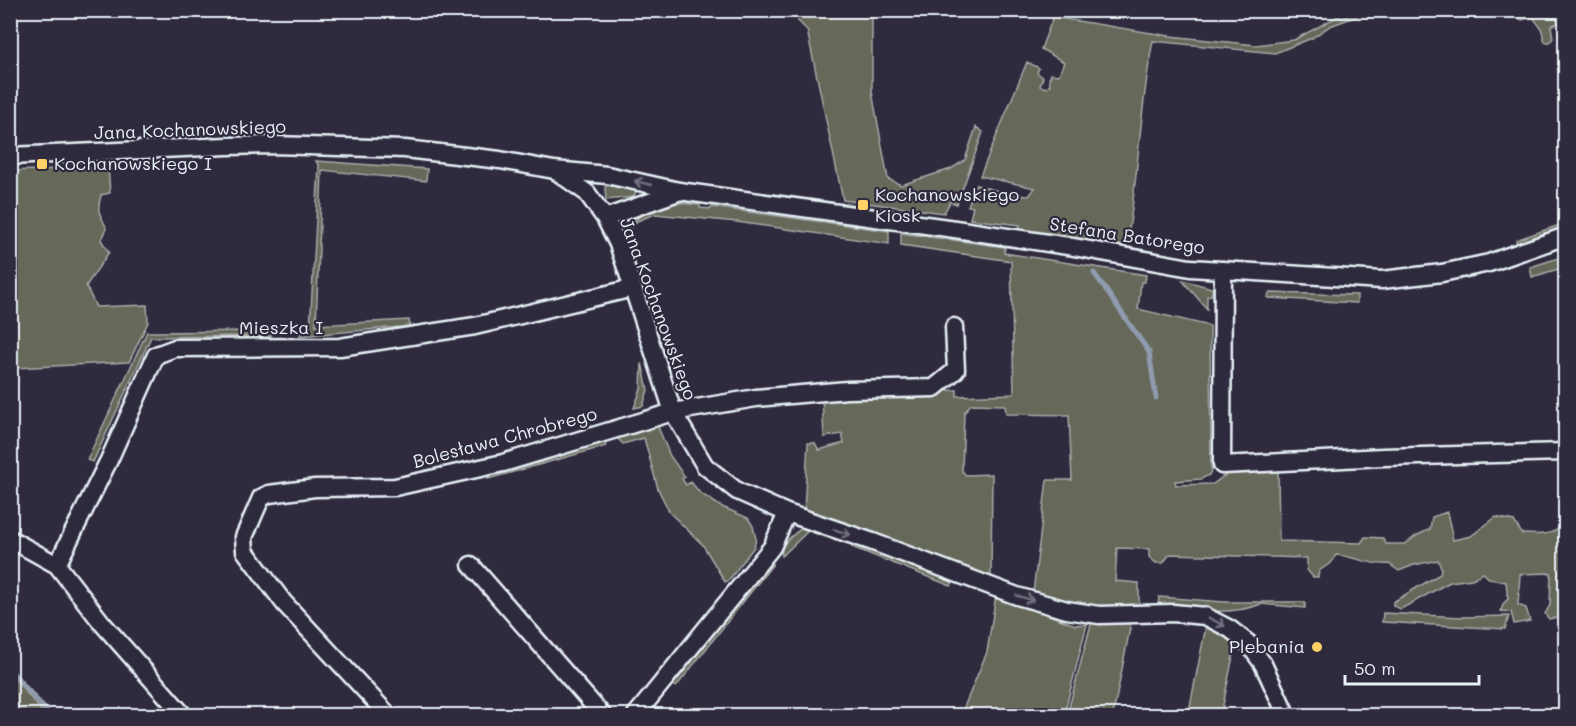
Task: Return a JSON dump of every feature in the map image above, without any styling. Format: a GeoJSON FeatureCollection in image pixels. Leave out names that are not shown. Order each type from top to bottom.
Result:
{"type":"FeatureCollection","features":[{"type":"Feature","properties":{"kind":"street","name":"Jana Kochanowskiego"},"geometry":{"type":"LineString","coordinates":[[10,156],[227,146],[405,148],[489,158],[554,170],[587,193],[605,218],[618,244],[673,412],[705,466],[737,491],[787,513],[873,542],[1017,596],[1067,610],[1099,615],[1173,613],[1205,616],[1230,629],[1248,643],[1263,664],[1287,716]]}},
{"type":"Feature","properties":{"kind":"street","name":"Stefana Batorego"},"geometry":{"type":"LineString","coordinates":[[554,170],[607,175],[679,191],[989,234],[1190,268],[1382,280],[1442,273],[1489,263],[1566,236]]}},
{"type":"Feature","properties":{"kind":"street"},"geometry":{"type":"LineString","coordinates":[[593,202],[607,175]]}},
{"type":"Feature","properties":{"kind":"street","name":"Stefana Batorego"},"geometry":{"type":"LineString","coordinates":[[605,218],[679,191]]}},
{"type":"Feature","properties":{"kind":"street"},"geometry":{"type":"LineString","coordinates":[[1223,270],[1222,465],[1383,457],[1566,452]]}},
{"type":"Feature","properties":{"kind":"street","name":"Mieszka I"},"geometry":{"type":"LineString","coordinates":[[57,565],[109,460],[156,355],[175,348],[340,347],[475,326],[633,288]]}},
{"type":"Feature","properties":{"kind":"street"},"geometry":{"type":"LineString","coordinates":[[673,412],[767,397],[847,390],[934,388],[956,370],[954,327]]}},
{"type":"Feature","properties":{"kind":"street","name":"Bolesława Chrobrego"},"geometry":{"type":"LineString","coordinates":[[388,716],[284,603],[245,551],[244,537],[261,498],[315,488],[394,487],[503,463],[673,412]]}},
{"type":"Feature","properties":{"kind":"street"},"geometry":{"type":"LineString","coordinates":[[635,716],[772,547],[787,513]]}},
{"type":"Feature","properties":{"kind":"street"},"geometry":{"type":"LineString","coordinates":[[10,539],[57,565],[102,623],[184,716]]}},
{"type":"Feature","properties":{"kind":"street"},"geometry":{"type":"LineString","coordinates":[[471,565],[603,716]]}},
{"type":"Feature","properties":{"kind":"green space"},"geometry":{"type":"Polygon","coordinates":[[[800,11],[872,11],[872,92],[888,179],[901,185],[951,169],[965,160],[976,127],[983,132],[957,204],[950,202],[944,213],[843,200],[807,30],[798,21],[800,11]]]}},
{"type":"Feature","properties":{"kind":"green space"},"geometry":{"type":"Polygon","coordinates":[[[1363,11],[1363,14],[1330,26],[1312,38],[1275,53],[1153,41],[1126,247],[1019,231],[1020,225],[970,219],[973,207],[968,206],[976,185],[1013,195],[1029,196],[1035,188],[980,176],[1027,62],[1039,68],[1037,73],[1043,77],[1040,86],[1047,88],[1050,85],[1051,74],[1059,75],[1064,62],[1041,49],[1053,17],[1170,36],[1256,45],[1294,40],[1340,15],[1341,18],[1363,11]]]}},
{"type":"Feature","properties":{"kind":"green space"},"geometry":{"type":"Polygon","coordinates":[[[1515,11],[1540,11],[1555,14],[1558,23],[1551,26],[1553,38],[1550,42],[1545,42],[1541,28],[1533,17],[1522,20],[1516,17],[1515,11]]]}},
{"type":"Feature","properties":{"kind":"green space"},"geometry":{"type":"Polygon","coordinates":[[[316,161],[427,169],[426,181],[322,170],[316,325],[409,320],[410,326],[300,336],[301,331],[310,330],[319,166],[316,161]]]}},
{"type":"Feature","properties":{"kind":"green space"},"geometry":{"type":"Polygon","coordinates":[[[108,167],[110,193],[101,195],[99,209],[106,227],[101,240],[109,252],[86,286],[96,307],[147,305],[148,322],[129,362],[15,368],[11,376],[11,171],[108,167]]]}},
{"type":"Feature","properties":{"kind":"green space"},"geometry":{"type":"Polygon","coordinates":[[[610,183],[636,190],[634,197],[606,200],[605,187],[610,183]]]}},
{"type":"Feature","properties":{"kind":"green space"},"geometry":{"type":"Polygon","coordinates":[[[669,202],[700,205],[700,208],[711,209],[712,207],[889,231],[889,244],[737,222],[655,214],[637,221],[630,229],[633,222],[642,215],[669,202]]]}},
{"type":"Feature","properties":{"kind":"green space"},"geometry":{"type":"Polygon","coordinates":[[[1565,223],[1565,228],[1517,246],[1516,240],[1565,223]]]}},
{"type":"Feature","properties":{"kind":"green space"},"geometry":{"type":"Polygon","coordinates":[[[901,233],[1005,247],[1004,253],[1146,275],[1145,282],[1141,282],[1138,309],[1210,326],[1211,471],[1209,475],[1201,479],[1175,481],[1176,485],[1213,484],[1232,470],[1278,469],[1279,541],[1361,543],[1365,537],[1383,538],[1386,544],[1405,544],[1430,529],[1432,517],[1447,512],[1453,540],[1471,536],[1496,517],[1514,521],[1522,534],[1545,534],[1565,524],[1565,616],[1549,619],[1545,614],[1550,605],[1551,573],[1520,574],[1518,605],[1526,608],[1530,621],[1514,624],[1511,612],[1501,611],[1508,599],[1506,582],[1490,579],[1483,573],[1472,579],[1450,582],[1401,609],[1393,606],[1393,602],[1440,574],[1441,567],[1438,560],[1399,571],[1389,564],[1376,564],[1336,555],[1332,562],[1319,571],[1318,577],[1313,577],[1307,570],[1307,558],[1170,554],[1163,563],[1156,563],[1149,557],[1149,549],[1117,548],[1115,581],[1139,583],[1139,604],[1113,608],[1077,606],[1033,593],[1047,480],[1072,480],[1069,415],[1006,414],[1005,405],[971,404],[964,413],[962,471],[966,475],[992,474],[991,579],[804,510],[808,443],[815,443],[819,450],[844,443],[842,434],[824,437],[822,397],[957,390],[957,396],[1014,394],[1011,261],[901,245],[901,233]]]}},
{"type":"Feature","properties":{"kind":"green space"},"geometry":{"type":"Polygon","coordinates":[[[1565,256],[1565,267],[1532,277],[1530,267],[1565,256]]]}},
{"type":"Feature","properties":{"kind":"green space"},"geometry":{"type":"Polygon","coordinates":[[[1182,280],[1212,288],[1212,295],[1207,296],[1207,309],[1182,280]]]}},
{"type":"Feature","properties":{"kind":"green space"},"geometry":{"type":"Polygon","coordinates":[[[1269,293],[1357,295],[1357,303],[1268,298],[1269,293]]]}},
{"type":"Feature","properties":{"kind":"green space"},"geometry":{"type":"Polygon","coordinates":[[[274,331],[271,336],[151,337],[93,462],[87,460],[147,332],[274,331]]]}},
{"type":"Feature","properties":{"kind":"green space"},"geometry":{"type":"Polygon","coordinates":[[[642,363],[648,390],[643,406],[634,408],[641,389],[642,363]]]}},
{"type":"Feature","properties":{"kind":"green space"},"geometry":{"type":"Polygon","coordinates":[[[656,422],[670,456],[685,477],[682,479],[686,485],[691,482],[700,493],[720,506],[748,518],[753,526],[756,539],[754,547],[729,580],[725,582],[703,545],[670,513],[658,489],[644,438],[623,444],[613,434],[656,422]]]}},
{"type":"Feature","properties":{"kind":"green space"},"geometry":{"type":"Polygon","coordinates":[[[602,438],[606,446],[488,479],[489,471],[602,438]]]}},
{"type":"Feature","properties":{"kind":"green space"},"geometry":{"type":"Polygon","coordinates":[[[802,528],[811,528],[837,537],[834,540],[808,531],[782,556],[785,544],[802,528]]]}},
{"type":"Feature","properties":{"kind":"green space"},"geometry":{"type":"Polygon","coordinates":[[[854,542],[953,580],[951,586],[852,547],[854,542]]]}},
{"type":"Feature","properties":{"kind":"green space"},"geometry":{"type":"Polygon","coordinates":[[[771,561],[773,564],[676,687],[673,685],[771,561]]]}},
{"type":"Feature","properties":{"kind":"green space"},"geometry":{"type":"Polygon","coordinates":[[[996,595],[1075,625],[1087,624],[1064,715],[962,712],[987,652],[996,595]]]}},
{"type":"Feature","properties":{"kind":"green space"},"geometry":{"type":"Polygon","coordinates":[[[1159,597],[1224,602],[1305,602],[1305,608],[1261,604],[1236,610],[1196,610],[1158,606],[1159,597]]]}},
{"type":"Feature","properties":{"kind":"green space"},"geometry":{"type":"Polygon","coordinates":[[[1383,613],[1462,617],[1509,616],[1505,629],[1382,622],[1383,613]]]}},
{"type":"Feature","properties":{"kind":"green space"},"geometry":{"type":"Polygon","coordinates":[[[1131,623],[1113,715],[1067,715],[1091,624],[1131,623]]]}},
{"type":"Feature","properties":{"kind":"green space"},"geometry":{"type":"Polygon","coordinates":[[[1206,626],[1227,635],[1235,646],[1221,715],[1188,716],[1206,626]]]}},
{"type":"Feature","properties":{"kind":"green space"},"geometry":{"type":"Polygon","coordinates":[[[11,674],[45,715],[11,715],[11,674]]]}},
{"type":"Feature","properties":{"kind":"waterway"},"geometry":{"type":"LineString","coordinates":[[1094,273],[1149,352],[1156,398]]}},
{"type":"Feature","properties":{"kind":"waterway"},"geometry":{"type":"LineString","coordinates":[[10,670],[51,716]]}},
{"type":"Feature","properties":{"kind":"place","name":"Kochanowskiego I"},"geometry":{"type":"Point","coordinates":[42,164]}},
{"type":"Feature","properties":{"kind":"place","name":"Kochanowskiego Kiosk"},"geometry":{"type":"Point","coordinates":[863,205]}},
{"type":"Feature","properties":{"kind":"place","name":"Plebania"},"geometry":{"type":"Point","coordinates":[1317,647]}}]}
